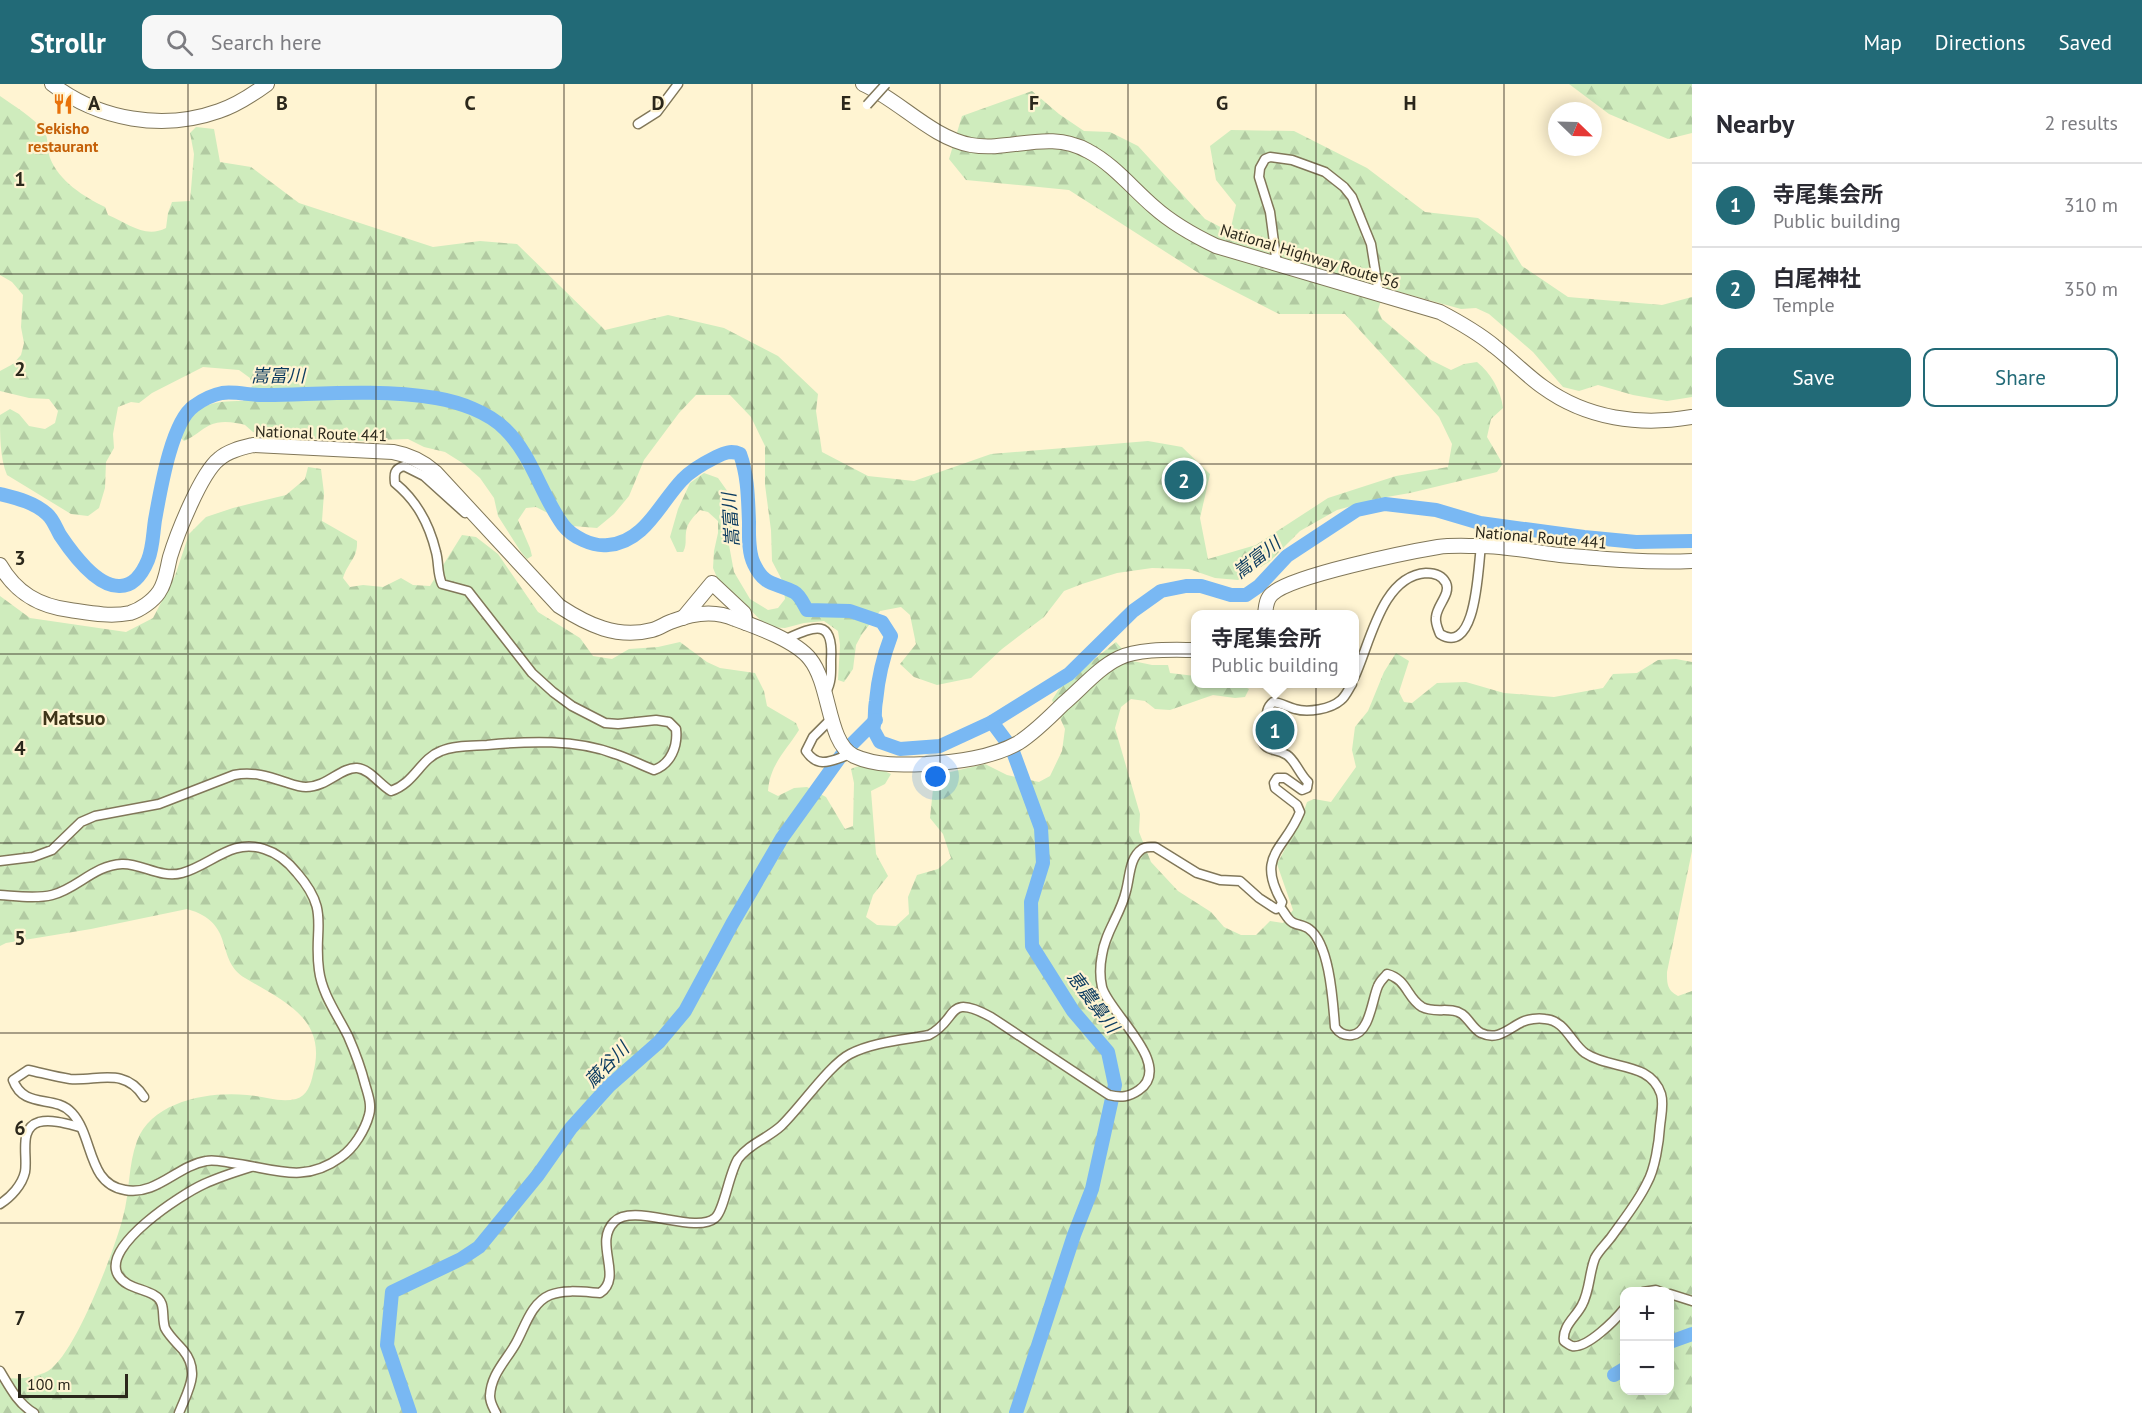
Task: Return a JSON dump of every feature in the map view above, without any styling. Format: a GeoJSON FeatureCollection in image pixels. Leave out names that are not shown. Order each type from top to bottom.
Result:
{"type":"FeatureCollection","features":[{"type":"Feature","properties":{"kind":"highway"},"geometry":{"type":"LineString","coordinates":[[52,84],[81,103],[118,116],[147,121],[182,120],[220,111],[248,98],[267,84]]}},
{"type":"Feature","properties":{"kind":"highway","name":"National Highway Route 56"},"geometry":{"type":"LineString","coordinates":[[863,84],[951,139],[971,145],[988,146],[1048,140],[1067,142],[1088,150],[1184,231],[1216,246],[1440,312],[1465,324],[1544,387],[1566,401],[1593,413],[1615,419],[1642,422],[1692,417]]}},
{"type":"Feature","properties":{"kind":"highway","name":"National Route 441"},"geometry":{"type":"LineString","coordinates":[[0,565],[22,592],[35,601],[52,607],[109,615],[131,613],[148,604],[159,592],[176,539],[208,472],[219,458],[235,449],[253,445],[393,452],[409,455],[422,461],[435,472],[559,606],[579,619],[602,629],[626,633],[654,630],[692,615],[713,614],[732,617],[800,649],[818,671],[843,747],[851,754]]}},
{"type":"Feature","properties":{"kind":"highway","name":"National Route 441"},"geometry":{"type":"LineString","coordinates":[[1265,610],[1272,594],[1282,587],[1307,578],[1440,547],[1481,546],[1616,560],[1692,561]]}},
{"type":"Feature","properties":{"kind":"highway","name":"National Route 441"},"geometry":{"type":"LineString","coordinates":[[683,618],[712,583],[744,612],[746,623]]}},
{"type":"Feature","properties":{"kind":"highway"},"geometry":{"type":"LineString","coordinates":[[851,754],[882,763],[901,765],[954,762],[988,754],[1019,742],[1079,689],[1119,658],[1132,653],[1191,650]]}},
{"type":"Feature","properties":{"kind":"street"},"geometry":{"type":"LineString","coordinates":[[638,124],[657,112],[678,84]]}},
{"type":"Feature","properties":{"kind":"street"},"geometry":{"type":"LineString","coordinates":[[867,105],[886,84]]}},
{"type":"Feature","properties":{"kind":"street"},"geometry":{"type":"LineString","coordinates":[[1277,265],[1270,212],[1259,177],[1260,168],[1265,159],[1270,157],[1292,159],[1325,172],[1344,187],[1352,197],[1371,244],[1379,294]]}},
{"type":"Feature","properties":{"kind":"street"},"geometry":{"type":"LineString","coordinates":[[0,861],[33,858],[52,850],[81,822],[95,816],[159,804],[246,772],[303,787],[328,782],[346,769],[358,768],[366,771],[382,786],[391,790],[402,787],[440,751],[458,747],[526,742],[591,747],[614,753],[654,770],[662,767],[669,759],[677,738],[676,729],[669,722],[656,720],[605,723],[572,706],[532,673],[468,591],[442,584],[438,575],[436,552],[423,517],[411,497],[395,483],[394,474],[398,468],[404,466],[416,470],[466,513],[472,512]]}},
{"type":"Feature","properties":{"kind":"street"},"geometry":{"type":"LineString","coordinates":[[1359,665],[1385,600],[1397,587],[1410,578],[1425,573],[1436,574],[1447,585],[1447,592],[1437,610],[1435,620],[1440,634],[1446,638],[1463,633],[1470,620],[1481,546]]}},
{"type":"Feature","properties":{"kind":"street"},"geometry":{"type":"LineString","coordinates":[[783,640],[816,628],[824,630],[831,637],[830,685],[826,692]]}},
{"type":"Feature","properties":{"kind":"street"},"geometry":{"type":"LineString","coordinates":[[1280,907],[1282,902],[1274,885],[1271,862],[1274,852],[1296,823],[1300,812],[1297,805],[1275,788],[1274,783],[1277,778],[1285,778],[1302,790],[1307,788],[1308,782],[1286,754],[1269,750],[1263,746],[1260,736],[1264,735],[1267,728],[1266,711],[1273,702],[1296,710],[1330,706],[1342,699],[1349,688]]}},
{"type":"Feature","properties":{"kind":"street"},"geometry":{"type":"LineString","coordinates":[[832,718],[813,737],[806,751],[812,760],[819,763],[851,754]]}},
{"type":"Feature","properties":{"kind":"street"},"geometry":{"type":"LineString","coordinates":[[0,895],[50,896],[110,865],[124,863],[149,871],[168,874],[182,873],[228,850],[246,846],[263,849],[278,856],[292,867],[310,888],[317,904],[320,927],[318,961],[321,983],[348,1037],[361,1068],[369,1097],[370,1112],[357,1139],[346,1153],[331,1165],[297,1174],[210,1160],[196,1163],[156,1186],[126,1191],[106,1183],[74,1114],[65,1107],[26,1097],[17,1091],[13,1080],[28,1070],[70,1079],[119,1078],[139,1089],[144,1097]]}},
{"type":"Feature","properties":{"kind":"street"},"geometry":{"type":"LineString","coordinates":[[496,1413],[490,1403],[494,1378],[502,1361],[515,1345],[532,1310],[544,1298],[552,1294],[600,1293],[605,1289],[609,1277],[604,1238],[608,1227],[623,1216],[692,1222],[705,1222],[715,1218],[720,1211],[731,1172],[740,1157],[749,1148],[773,1133],[792,1115],[848,1054],[865,1048],[929,1035],[938,1031],[955,1008],[961,1006],[981,1011],[991,1017],[1109,1095],[1122,1098],[1142,1088],[1149,1078],[1150,1069],[1144,1053],[1102,989],[1101,972],[1106,937],[1124,899],[1130,866],[1141,849],[1155,847],[1197,873],[1220,880],[1240,880],[1268,904],[1276,909],[1280,907]]}},
{"type":"Feature","properties":{"kind":"street"},"geometry":{"type":"LineString","coordinates":[[1280,907],[1292,922],[1310,929],[1318,940],[1328,965],[1335,1027],[1339,1032],[1348,1035],[1357,1034],[1365,1026],[1379,984],[1387,974],[1401,981],[1417,1003],[1424,1008],[1437,1011],[1448,1010],[1461,1014],[1480,1032],[1492,1036],[1501,1035],[1525,1020],[1546,1018],[1565,1030],[1584,1053],[1645,1073],[1654,1080],[1662,1096],[1662,1104],[1659,1136],[1649,1181],[1595,1257],[1588,1291],[1581,1308],[1569,1323],[1563,1336],[1564,1341],[1576,1346],[1591,1339],[1611,1325],[1620,1314]]}},
{"type":"Feature","properties":{"kind":"street"},"geometry":{"type":"LineString","coordinates":[[0,1204],[8,1199],[20,1184],[25,1171],[26,1134],[32,1125],[40,1122],[57,1122],[80,1127]]}},
{"type":"Feature","properties":{"kind":"street"},"geometry":{"type":"LineString","coordinates":[[179,1413],[192,1379],[193,1370],[188,1356],[167,1332],[161,1301],[155,1295],[130,1286],[119,1277],[117,1260],[120,1250],[153,1218],[202,1185],[255,1166]]}},
{"type":"Feature","properties":{"kind":"street"},"geometry":{"type":"LineString","coordinates":[[1674,1295],[1692,1300]]}},
{"type":"Feature","properties":{"kind":"street"},"geometry":{"type":"LineString","coordinates":[[0,1371],[17,1398],[26,1409],[34,1413]]}},
{"type":"Feature","properties":{"kind":"green space"},"geometry":{"type":"Polygon","coordinates":[[[1569,84],[1692,84],[1692,133],[1668,139],[1609,114],[1602,109],[1602,102],[1593,102],[1569,84]]]}},
{"type":"Feature","properties":{"kind":"green space"},"geometry":{"type":"Polygon","coordinates":[[[1032,91],[1084,131],[1110,132],[1138,146],[1205,219],[1230,232],[1236,205],[1216,180],[1210,146],[1231,130],[1294,131],[1367,168],[1425,212],[1478,218],[1505,238],[1522,266],[1568,297],[1662,305],[1692,297],[1692,397],[1667,401],[1633,395],[1598,385],[1579,391],[1563,387],[1533,352],[1489,314],[1476,308],[1461,309],[1385,288],[1378,310],[1382,319],[1431,360],[1451,370],[1464,364],[1477,362],[1487,371],[1500,395],[1503,408],[1491,419],[1487,437],[1501,461],[1502,465],[1497,472],[1337,510],[1300,531],[1269,562],[1238,580],[1215,578],[1189,569],[1152,568],[1117,573],[1082,584],[1064,591],[1044,617],[1002,649],[971,678],[937,685],[914,677],[900,664],[916,644],[910,615],[901,607],[880,611],[862,634],[856,645],[853,669],[844,682],[838,680],[840,645],[838,631],[824,621],[785,628],[767,627],[718,580],[713,568],[718,521],[708,512],[700,510],[691,520],[683,552],[677,552],[670,537],[678,509],[690,483],[704,473],[718,478],[728,492],[733,521],[729,545],[734,572],[750,599],[768,610],[778,608],[785,599],[783,582],[772,561],[771,530],[765,485],[765,446],[751,417],[730,395],[696,395],[679,413],[644,460],[629,496],[614,514],[597,528],[573,526],[536,507],[526,508],[518,520],[532,556],[527,559],[498,516],[494,498],[480,478],[445,452],[424,447],[408,439],[357,441],[279,437],[253,432],[245,425],[223,422],[214,423],[184,441],[181,438],[197,411],[221,402],[243,401],[252,386],[250,378],[239,370],[203,367],[152,393],[139,403],[131,402],[118,407],[113,434],[114,448],[106,462],[105,488],[99,508],[88,516],[71,514],[7,475],[0,438],[0,415],[10,409],[19,414],[29,426],[45,429],[55,423],[58,411],[49,399],[29,398],[0,391],[0,371],[13,364],[21,355],[24,343],[21,327],[23,295],[12,282],[0,275],[0,96],[29,116],[44,131],[50,158],[66,181],[105,207],[108,215],[137,229],[151,232],[166,228],[172,202],[190,201],[194,154],[190,133],[196,127],[214,129],[220,162],[251,167],[299,203],[433,247],[480,241],[517,244],[605,330],[668,315],[724,328],[778,356],[818,394],[816,411],[822,452],[868,476],[914,481],[991,454],[1148,441],[1182,447],[1210,474],[1200,518],[1208,559],[1256,545],[1328,498],[1396,476],[1448,467],[1452,444],[1439,417],[1345,314],[1279,314],[1197,272],[1069,190],[966,180],[949,159],[962,116],[1032,91]]]}},
{"type":"Feature","properties":{"kind":"green space"},"geometry":{"type":"Polygon","coordinates":[[[308,467],[321,469],[324,493],[322,521],[357,541],[354,556],[343,578],[350,587],[363,585],[383,587],[401,578],[413,585],[430,586],[462,535],[476,537],[498,554],[538,612],[580,638],[593,656],[612,659],[629,649],[658,647],[680,642],[707,662],[720,668],[755,673],[764,691],[767,706],[796,723],[799,730],[775,765],[768,791],[778,796],[794,788],[807,787],[826,797],[845,829],[853,826],[854,783],[851,769],[871,766],[891,774],[885,784],[871,791],[876,854],[888,876],[873,895],[866,917],[877,925],[896,926],[909,914],[908,897],[917,875],[938,869],[951,858],[943,834],[930,818],[933,789],[946,773],[985,764],[1007,775],[1039,782],[1050,776],[1062,751],[1065,729],[1052,700],[1061,686],[1116,642],[1133,661],[1152,665],[1168,665],[1170,673],[1191,676],[1191,688],[1249,689],[1245,697],[1213,695],[1170,710],[1155,709],[1145,701],[1131,699],[1121,707],[1115,728],[1140,814],[1139,832],[1151,862],[1178,891],[1211,912],[1224,927],[1241,935],[1256,935],[1270,921],[1283,923],[1293,910],[1277,864],[1301,819],[1307,802],[1314,799],[1331,802],[1356,767],[1352,750],[1355,727],[1368,711],[1384,672],[1396,653],[1409,661],[1399,692],[1404,702],[1412,703],[1437,683],[1466,682],[1504,693],[1554,697],[1603,688],[1613,674],[1637,673],[1658,660],[1676,659],[1692,662],[1692,851],[1667,980],[1668,986],[1678,996],[1692,991],[1692,1413],[0,1413],[0,1376],[24,1378],[48,1371],[59,1361],[81,1324],[103,1276],[119,1232],[134,1150],[144,1127],[168,1108],[199,1097],[232,1094],[271,1099],[296,1099],[310,1086],[316,1055],[314,1039],[309,1026],[288,1004],[236,970],[230,961],[219,932],[203,915],[187,909],[0,946],[0,596],[30,618],[126,632],[153,618],[175,576],[189,534],[206,517],[286,495],[305,479],[308,467]]]}},
{"type":"Feature","properties":{"kind":"waterway","name":"嵩富川"},"geometry":{"type":"LineString","coordinates":[[0,494],[25,501],[42,510],[51,518],[60,535],[86,568],[103,581],[120,586],[134,581],[141,574],[148,560],[163,476],[179,427],[186,414],[194,406],[222,393],[415,395],[454,402],[473,409],[498,423],[514,439],[563,525],[583,540],[602,545],[621,543],[632,537],[650,520],[682,480],[694,470],[722,454],[737,453],[740,454],[743,462],[746,479],[751,554],[762,577],[796,593],[807,610],[850,611],[882,622],[891,636],[880,676],[873,729],[880,742],[900,749],[940,746],[992,722],[1069,674],[1133,611],[1161,591],[1186,586],[1201,586],[1231,595],[1246,595],[1259,586],[1287,556],[1357,510],[1385,504],[1436,510],[1480,523],[1584,537],[1636,542],[1692,541]]}},
{"type":"Feature","properties":{"kind":"waterway","name":"蔵谷川"},"geometry":{"type":"LineString","coordinates":[[410,1413],[387,1345],[392,1292],[461,1259],[479,1247],[538,1175],[571,1128],[609,1086],[659,1042],[685,1011],[782,838],[843,753],[876,720]]}},
{"type":"Feature","properties":{"kind":"waterway","name":"恵農鼻川"},"geometry":{"type":"LineString","coordinates":[[992,722],[1012,749],[1041,828],[1043,863],[1031,902],[1032,946],[1073,1011],[1108,1052],[1115,1085],[1092,1189],[1074,1235],[1016,1413]]}},
{"type":"Feature","properties":{"kind":"waterway"},"geometry":{"type":"LineString","coordinates":[[1673,1341],[1692,1334]]}},
{"type":"Feature","properties":{"kind":"waterway"},"geometry":{"type":"LineString","coordinates":[[1614,1375],[1620,1371]]}},
{"type":"Feature","properties":{"kind":"place","name":"Sekisho restaurant"},"geometry":{"type":"Point","coordinates":[63,104]}},
{"type":"Feature","properties":{"kind":"place","name":"白尾神社"},"geometry":{"type":"Point","coordinates":[1184,480]}},
{"type":"Feature","properties":{"kind":"place","name":"寺尾集会所"},"geometry":{"type":"Point","coordinates":[1275,730]}},
{"type":"Feature","properties":{"kind":"district","name":"Matsuo"},"geometry":{"type":"Point","coordinates":[74,718]}}]}
